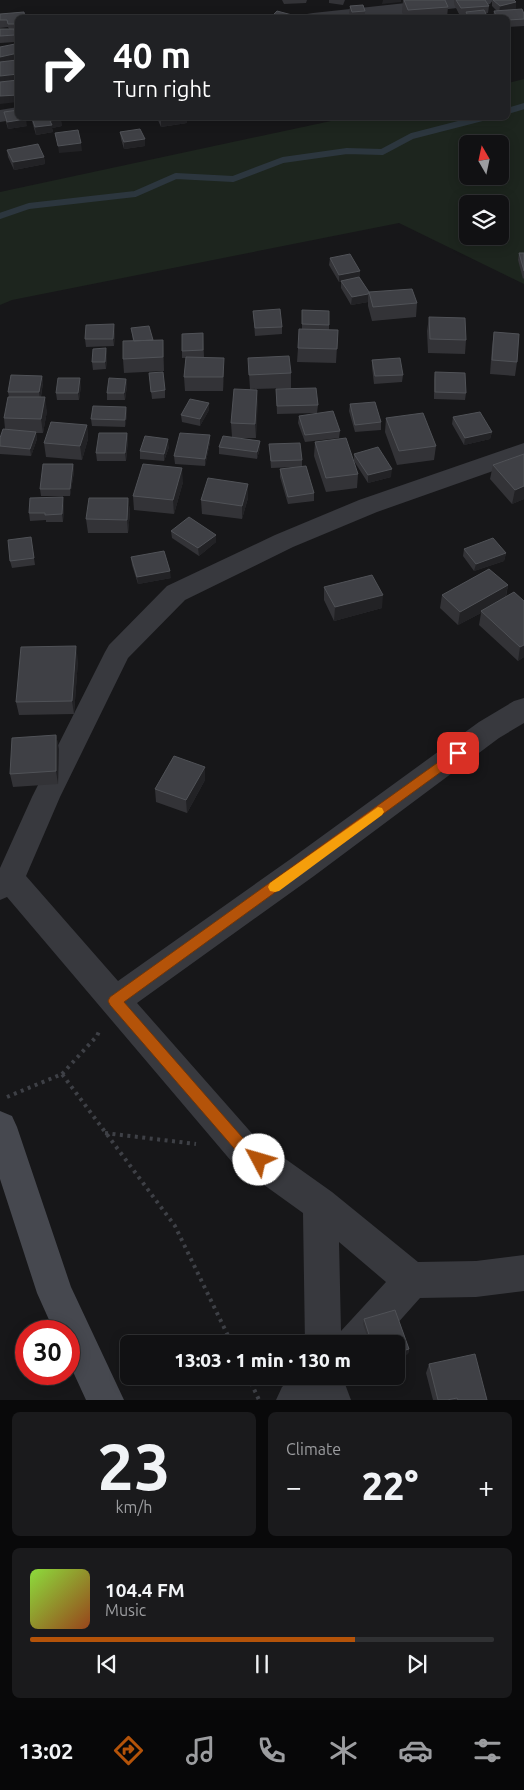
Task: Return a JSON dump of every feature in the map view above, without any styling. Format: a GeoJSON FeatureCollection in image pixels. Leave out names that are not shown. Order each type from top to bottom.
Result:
{"type":"FeatureCollection","features":[{"type":"Feature","properties":{"kind":"street"},"geometry":{"type":"LineString","coordinates":[[309,15],[310,0]]}},
{"type":"Feature","properties":{"kind":"street"},"geometry":{"type":"LineString","coordinates":[[342,15],[484,0]]}},
{"type":"Feature","properties":{"kind":"street"},"geometry":{"type":"LineString","coordinates":[[0,116],[15,114]]}},
{"type":"Feature","properties":{"kind":"street"},"geometry":{"type":"LineString","coordinates":[[524,451],[368,506],[284,542],[176,593],[118,652],[5,883],[115,1001],[244,1150],[320,1204],[412,1280],[476,1279],[524,1273]]}},
{"type":"Feature","properties":{"kind":"street"},"geometry":{"type":"LineString","coordinates":[[115,1001],[304,867],[489,730],[524,709]]}},
{"type":"Feature","properties":{"kind":"street"},"geometry":{"type":"LineString","coordinates":[[0,1127],[55,1293],[105,1400]]}},
{"type":"Feature","properties":{"kind":"street"},"geometry":{"type":"LineString","coordinates":[[320,1204],[323,1335]]}},
{"type":"Feature","properties":{"kind":"street"},"geometry":{"type":"LineString","coordinates":[[362,1335],[412,1280]]}},
{"type":"Feature","properties":{"kind":"street"},"geometry":{"type":"LineString","coordinates":[[295,1400],[323,1376],[332,1400]]}},
{"type":"Feature","properties":{"kind":"path"},"geometry":{"type":"LineString","coordinates":[[0,1100],[62,1074],[97,1036],[115,1001]]}},
{"type":"Feature","properties":{"kind":"path"},"geometry":{"type":"LineString","coordinates":[[62,1074],[175,1226],[228,1335]]}},
{"type":"Feature","properties":{"kind":"path"},"geometry":{"type":"LineString","coordinates":[[105,1133],[244,1150]]}},
{"type":"Feature","properties":{"kind":"path"},"geometry":{"type":"LineString","coordinates":[[252,1385],[259,1400]]}},
{"type":"Feature","properties":{"kind":"shaded area"},"geometry":{"type":"Polygon","coordinates":[[[524,79],[524,284],[399,223],[12,300],[0,305],[0,192],[336,120],[510,120],[510,82],[524,79]]]}},
{"type":"Feature","properties":{"kind":"building"},"geometry":{"type":"Polygon","coordinates":[[[404,0],[445,0],[448,7],[408,10],[404,0]]]}},
{"type":"Feature","properties":{"kind":"building"},"geometry":{"type":"Polygon","coordinates":[[[456,0],[485,0],[489,6],[461,8],[456,0]]]}},
{"type":"Feature","properties":{"kind":"building"},"geometry":{"type":"Polygon","coordinates":[[[493,0],[514,0],[516,2],[500,6],[493,0]]]}},
{"type":"Feature","properties":{"kind":"building"},"geometry":{"type":"Polygon","coordinates":[[[363,5],[365,11],[352,12],[350,6],[363,5]]]}},
{"type":"Feature","properties":{"kind":"building"},"geometry":{"type":"Polygon","coordinates":[[[522,9],[524,19],[510,20],[510,15],[496,15],[494,11],[522,9]]]}},
{"type":"Feature","properties":{"kind":"building"},"geometry":{"type":"Polygon","coordinates":[[[484,10],[486,15],[468,15],[466,12],[484,10]]]}},
{"type":"Feature","properties":{"kind":"building"},"geometry":{"type":"Polygon","coordinates":[[[277,11],[292,15],[273,15],[277,11]]]}},
{"type":"Feature","properties":{"kind":"building"},"geometry":{"type":"Polygon","coordinates":[[[24,12],[24,15],[15,15],[15,24],[8,24],[7,20],[0,20],[0,14],[24,12]]]}},
{"type":"Feature","properties":{"kind":"building"},"geometry":{"type":"Polygon","coordinates":[[[0,29],[14,29],[15,35],[0,36],[0,29]]]}},
{"type":"Feature","properties":{"kind":"building"},"geometry":{"type":"Polygon","coordinates":[[[15,44],[15,54],[0,57],[0,47],[15,44]]]}},
{"type":"Feature","properties":{"kind":"building"},"geometry":{"type":"Polygon","coordinates":[[[15,60],[15,74],[0,76],[0,62],[15,60]]]}},
{"type":"Feature","properties":{"kind":"building"},"geometry":{"type":"Polygon","coordinates":[[[15,80],[15,95],[0,96],[0,82],[15,80]]]}},
{"type":"Feature","properties":{"kind":"building"},"geometry":{"type":"Polygon","coordinates":[[[15,110],[15,120],[20,120],[7,122],[4,112],[15,110]]]}},
{"type":"Feature","properties":{"kind":"building"},"geometry":{"type":"Polygon","coordinates":[[[33,120],[56,120],[50,121],[52,125],[35,127],[33,120]]]}},
{"type":"Feature","properties":{"kind":"building"},"geometry":{"type":"Polygon","coordinates":[[[140,129],[145,139],[124,142],[120,132],[140,129]]]}},
{"type":"Feature","properties":{"kind":"building"},"geometry":{"type":"Polygon","coordinates":[[[78,130],[81,143],[58,146],[55,133],[78,130]]]}},
{"type":"Feature","properties":{"kind":"building"},"geometry":{"type":"Polygon","coordinates":[[[38,144],[44,157],[13,162],[7,150],[38,144]]]}},
{"type":"Feature","properties":{"kind":"building"},"geometry":{"type":"Polygon","coordinates":[[[519,253],[524,253],[524,271],[519,253]]]}},
{"type":"Feature","properties":{"kind":"building"},"geometry":{"type":"Polygon","coordinates":[[[350,254],[360,271],[339,275],[330,258],[350,254]]]}},
{"type":"Feature","properties":{"kind":"building"},"geometry":{"type":"Polygon","coordinates":[[[359,277],[369,292],[368,294],[352,297],[341,281],[359,277]]]}},
{"type":"Feature","properties":{"kind":"building"},"geometry":{"type":"Polygon","coordinates":[[[412,289],[417,303],[373,307],[369,292],[412,289]]]}},
{"type":"Feature","properties":{"kind":"building"},"geometry":{"type":"Polygon","coordinates":[[[280,309],[282,327],[255,328],[253,311],[280,309]]]}},
{"type":"Feature","properties":{"kind":"building"},"geometry":{"type":"Polygon","coordinates":[[[302,310],[329,311],[329,325],[302,324],[302,310]]]}},
{"type":"Feature","properties":{"kind":"building"},"geometry":{"type":"Polygon","coordinates":[[[429,317],[465,318],[466,340],[430,339],[429,317]]]}},
{"type":"Feature","properties":{"kind":"building"},"geometry":{"type":"Polygon","coordinates":[[[114,324],[113,339],[85,339],[86,325],[114,324]]]}},
{"type":"Feature","properties":{"kind":"building"},"geometry":{"type":"Polygon","coordinates":[[[149,326],[153,340],[134,341],[131,328],[149,326]]]}},
{"type":"Feature","properties":{"kind":"building"},"geometry":{"type":"Polygon","coordinates":[[[299,329],[338,330],[337,349],[298,348],[299,329]]]}},
{"type":"Feature","properties":{"kind":"building"},"geometry":{"type":"Polygon","coordinates":[[[494,332],[519,334],[517,362],[492,360],[494,332]]]}},
{"type":"Feature","properties":{"kind":"building"},"geometry":{"type":"Polygon","coordinates":[[[203,333],[203,350],[182,351],[182,334],[203,333]]]}},
{"type":"Feature","properties":{"kind":"building"},"geometry":{"type":"Polygon","coordinates":[[[163,340],[163,357],[123,359],[123,341],[163,340]]]}},
{"type":"Feature","properties":{"kind":"building"},"geometry":{"type":"Polygon","coordinates":[[[106,348],[105,362],[92,362],[93,349],[106,348]]]}},
{"type":"Feature","properties":{"kind":"building"},"geometry":{"type":"Polygon","coordinates":[[[289,356],[291,373],[249,375],[248,358],[289,356]]]}},
{"type":"Feature","properties":{"kind":"building"},"geometry":{"type":"Polygon","coordinates":[[[186,357],[224,358],[223,377],[184,377],[186,357]]]}},
{"type":"Feature","properties":{"kind":"building"},"geometry":{"type":"Polygon","coordinates":[[[400,358],[403,375],[375,376],[372,360],[400,358]]]}},
{"type":"Feature","properties":{"kind":"building"},"geometry":{"type":"Polygon","coordinates":[[[163,372],[165,390],[151,392],[149,373],[163,372]]]}},
{"type":"Feature","properties":{"kind":"building"},"geometry":{"type":"Polygon","coordinates":[[[435,372],[465,373],[466,393],[435,392],[435,372]]]}},
{"type":"Feature","properties":{"kind":"building"},"geometry":{"type":"Polygon","coordinates":[[[11,375],[42,376],[39,392],[8,392],[11,375]]]}},
{"type":"Feature","properties":{"kind":"building"},"geometry":{"type":"Polygon","coordinates":[[[58,378],[80,378],[78,393],[56,393],[58,378]]]}},
{"type":"Feature","properties":{"kind":"building"},"geometry":{"type":"Polygon","coordinates":[[[109,378],[126,379],[124,393],[107,393],[109,378]]]}},
{"type":"Feature","properties":{"kind":"building"},"geometry":{"type":"Polygon","coordinates":[[[316,388],[318,405],[277,406],[276,389],[316,388]]]}},
{"type":"Feature","properties":{"kind":"building"},"geometry":{"type":"Polygon","coordinates":[[[234,389],[257,390],[255,424],[231,423],[234,389]]]}},
{"type":"Feature","properties":{"kind":"building"},"geometry":{"type":"Polygon","coordinates":[[[8,397],[45,397],[41,419],[4,418],[8,397]]]}},
{"type":"Feature","properties":{"kind":"building"},"geometry":{"type":"Polygon","coordinates":[[[190,399],[209,403],[200,419],[181,415],[190,399]]]}},
{"type":"Feature","properties":{"kind":"building"},"geometry":{"type":"Polygon","coordinates":[[[375,402],[381,422],[355,425],[350,404],[375,402]]]}},
{"type":"Feature","properties":{"kind":"building"},"geometry":{"type":"Polygon","coordinates":[[[93,406],[126,407],[125,420],[91,419],[93,406]]]}},
{"type":"Feature","properties":{"kind":"building"},"geometry":{"type":"Polygon","coordinates":[[[333,411],[340,431],[305,435],[299,416],[333,411]]]}},
{"type":"Feature","properties":{"kind":"building"},"geometry":{"type":"Polygon","coordinates":[[[480,412],[492,432],[465,438],[453,417],[480,412]]]}},
{"type":"Feature","properties":{"kind":"building"},"geometry":{"type":"Polygon","coordinates":[[[423,413],[436,446],[399,451],[386,418],[423,413]]]}},
{"type":"Feature","properties":{"kind":"building"},"geometry":{"type":"Polygon","coordinates":[[[51,422],[87,425],[80,446],[44,443],[51,422]]]}},
{"type":"Feature","properties":{"kind":"building"},"geometry":{"type":"Polygon","coordinates":[[[3,429],[36,432],[30,449],[0,446],[3,429]]]}},
{"type":"Feature","properties":{"kind":"building"},"geometry":{"type":"Polygon","coordinates":[[[99,433],[127,433],[125,453],[96,453],[99,433]]]}},
{"type":"Feature","properties":{"kind":"building"},"geometry":{"type":"Polygon","coordinates":[[[180,433],[210,435],[205,459],[174,456],[180,433]]]}},
{"type":"Feature","properties":{"kind":"building"},"geometry":{"type":"Polygon","coordinates":[[[145,436],[168,439],[164,454],[140,451],[145,436]]]}},
{"type":"Feature","properties":{"kind":"building"},"geometry":{"type":"Polygon","coordinates":[[[223,436],[260,441],[257,452],[219,447],[223,436]]]}},
{"type":"Feature","properties":{"kind":"building"},"geometry":{"type":"Polygon","coordinates":[[[346,438],[358,474],[326,478],[315,442],[346,438]]]}},
{"type":"Feature","properties":{"kind":"building"},"geometry":{"type":"Polygon","coordinates":[[[300,443],[302,460],[271,461],[269,444],[300,443]]]}},
{"type":"Feature","properties":{"kind":"building"},"geometry":{"type":"Polygon","coordinates":[[[378,447],[392,469],[368,475],[354,454],[378,447]]]}},
{"type":"Feature","properties":{"kind":"building"},"geometry":{"type":"Polygon","coordinates":[[[524,454],[524,486],[515,490],[493,465],[524,454]]]}},
{"type":"Feature","properties":{"kind":"building"},"geometry":{"type":"Polygon","coordinates":[[[43,464],[73,464],[70,489],[40,489],[43,464]]]}},
{"type":"Feature","properties":{"kind":"building"},"geometry":{"type":"Polygon","coordinates":[[[143,464],[182,468],[173,500],[133,496],[143,464]]]}},
{"type":"Feature","properties":{"kind":"building"},"geometry":{"type":"Polygon","coordinates":[[[306,466],[314,493],[288,497],[280,469],[306,466]]]}},
{"type":"Feature","properties":{"kind":"building"},"geometry":{"type":"Polygon","coordinates":[[[208,478],[248,484],[242,506],[201,500],[208,478]]]}},
{"type":"Feature","properties":{"kind":"building"},"geometry":{"type":"Polygon","coordinates":[[[63,497],[62,514],[45,515],[45,513],[29,513],[30,498],[63,497]]]}},
{"type":"Feature","properties":{"kind":"building"},"geometry":{"type":"Polygon","coordinates":[[[89,498],[128,498],[127,520],[86,519],[89,498]]]}},
{"type":"Feature","properties":{"kind":"building"},"geometry":{"type":"Polygon","coordinates":[[[189,517],[216,535],[198,548],[171,531],[189,517]]]}},
{"type":"Feature","properties":{"kind":"building"},"geometry":{"type":"Polygon","coordinates":[[[31,537],[34,558],[10,561],[8,540],[31,537]]]}},
{"type":"Feature","properties":{"kind":"building"},"geometry":{"type":"Polygon","coordinates":[[[493,538],[506,553],[476,564],[464,549],[493,538]]]}},
{"type":"Feature","properties":{"kind":"building"},"geometry":{"type":"Polygon","coordinates":[[[164,551],[170,571],[137,577],[131,557],[164,551]]]}},
{"type":"Feature","properties":{"kind":"building"},"geometry":{"type":"Polygon","coordinates":[[[489,569],[508,585],[460,612],[442,595],[489,569]]]}},
{"type":"Feature","properties":{"kind":"building"},"geometry":{"type":"Polygon","coordinates":[[[372,575],[383,595],[335,607],[324,587],[372,575]]]}},
{"type":"Feature","properties":{"kind":"building"},"geometry":{"type":"Polygon","coordinates":[[[514,592],[524,601],[524,645],[520,647],[481,611],[514,592]]]}},
{"type":"Feature","properties":{"kind":"building"},"geometry":{"type":"Polygon","coordinates":[[[76,646],[72,701],[16,702],[21,647],[76,646]]]}},
{"type":"Feature","properties":{"kind":"building"},"geometry":{"type":"Polygon","coordinates":[[[56,735],[56,771],[10,774],[12,738],[56,735]]]}},
{"type":"Feature","properties":{"kind":"building"},"geometry":{"type":"Polygon","coordinates":[[[174,756],[205,767],[186,800],[155,789],[174,756]]]}},
{"type":"Feature","properties":{"kind":"building"},"geometry":{"type":"Polygon","coordinates":[[[395,1310],[404,1335],[369,1335],[364,1319],[395,1310]]]}},
{"type":"Feature","properties":{"kind":"building"},"geometry":{"type":"Polygon","coordinates":[[[405,1338],[409,1349],[405,1350],[405,1338]]]}},
{"type":"Feature","properties":{"kind":"building"},"geometry":{"type":"Polygon","coordinates":[[[475,1354],[487,1400],[458,1400],[457,1398],[438,1400],[429,1364],[475,1354]]]}},
{"type":"Feature","properties":{"kind":"waterway"},"geometry":{"type":"LineString","coordinates":[[510,110],[524,106]]}},
{"type":"Feature","properties":{"kind":"waterway"},"geometry":{"type":"LineString","coordinates":[[0,216],[29,206],[135,194],[176,176],[233,179],[283,160],[347,151],[382,152],[412,136],[474,120]]}},
{"type":"Feature","properties":{"kind":"slow traffic"},"geometry":{"type":"LineString","coordinates":[[275,887],[378,812]]}},
{"type":"Feature","properties":{"kind":"route"},"geometry":{"type":"LineString","coordinates":[[259,1160],[244,1150],[115,1001],[304,867],[458,753]]}}]}
